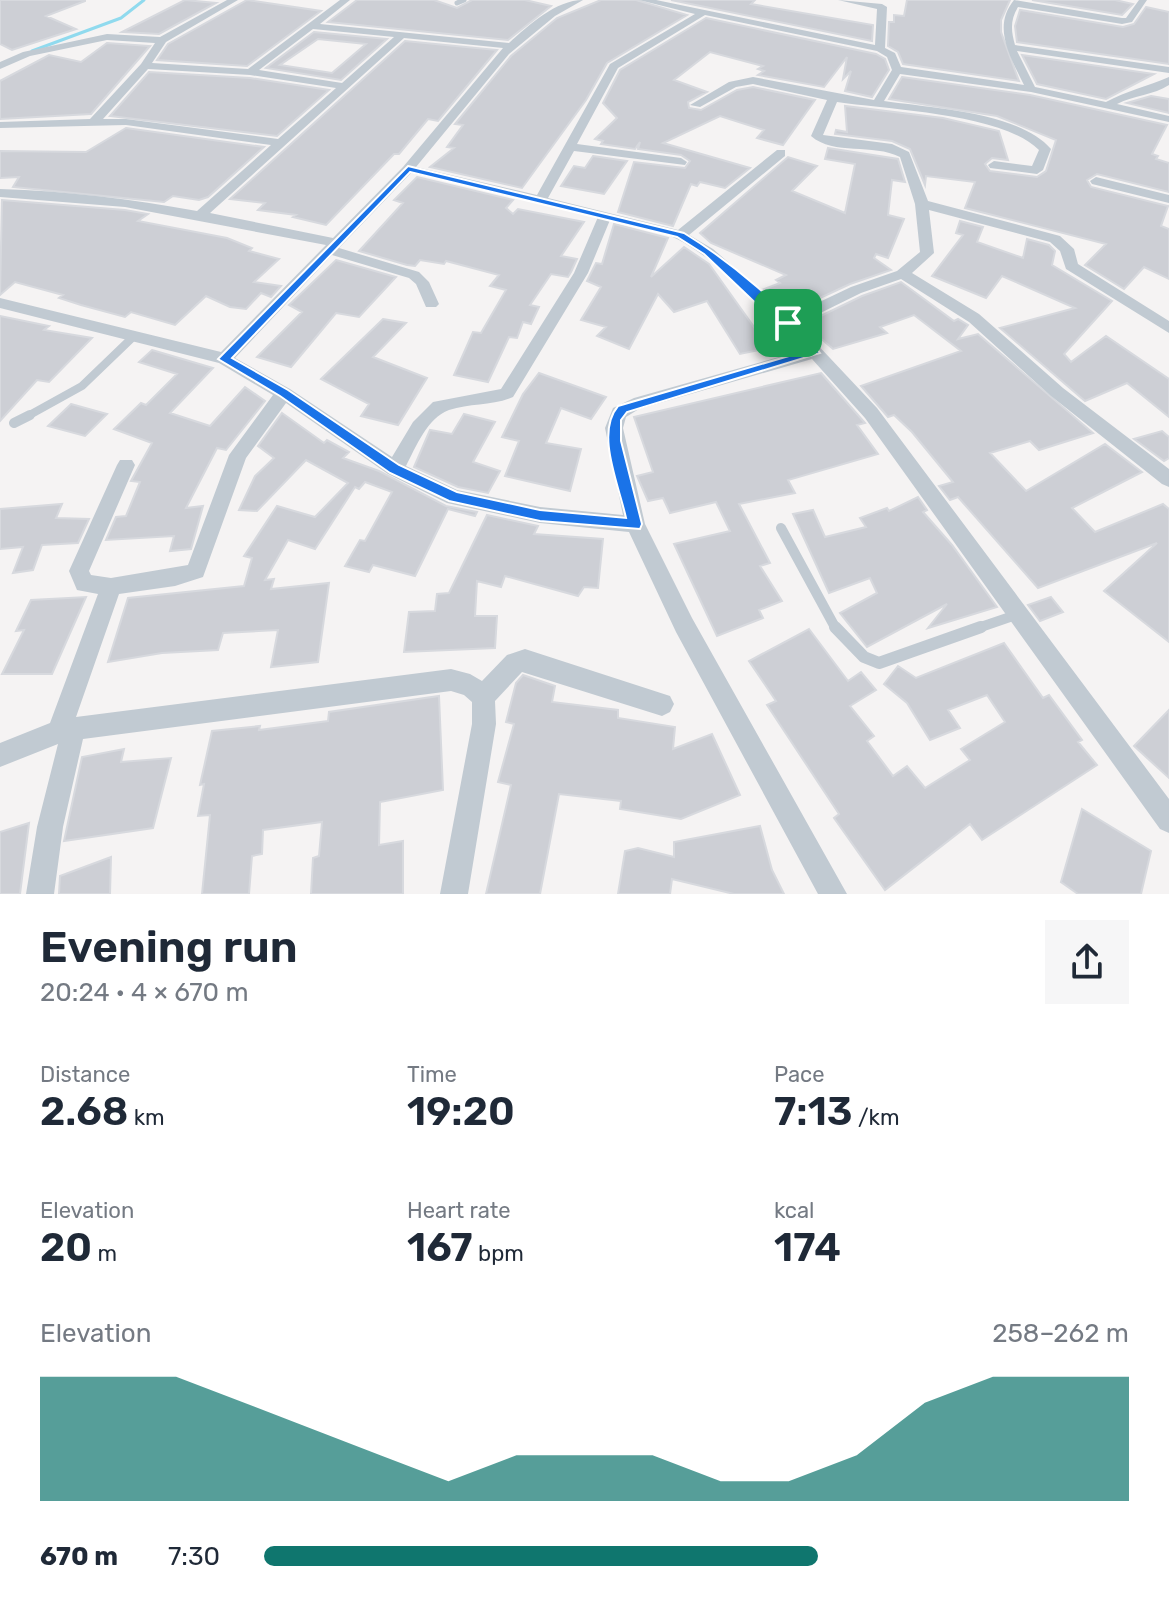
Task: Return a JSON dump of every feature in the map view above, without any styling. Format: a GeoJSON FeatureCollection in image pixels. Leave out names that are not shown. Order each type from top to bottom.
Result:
{"type":"FeatureCollection","features":[{"type":"Feature","properties":{"kind":"street"},"geometry":{"type":"LineString","coordinates":[[95,121],[145,66],[162,40],[234,0]]}},
{"type":"Feature","properties":{"kind":"street"},"geometry":{"type":"LineString","coordinates":[[250,72],[346,0]]}},
{"type":"Feature","properties":{"kind":"street"},"geometry":{"type":"LineString","coordinates":[[553,0],[574,2]]}},
{"type":"Feature","properties":{"kind":"street"},"geometry":{"type":"LineString","coordinates":[[643,0],[880,49],[891,55],[897,70]]}},
{"type":"Feature","properties":{"kind":"street"},"geometry":{"type":"LineString","coordinates":[[842,0],[882,7],[880,49]]}},
{"type":"Feature","properties":{"kind":"street"},"geometry":{"type":"LineString","coordinates":[[1031,89],[1011,47],[1004,22],[1016,2],[1122,21],[1129,20],[1143,0]]}},
{"type":"Feature","properties":{"kind":"street"},"geometry":{"type":"LineString","coordinates":[[224,359],[330,246],[408,169],[509,46],[527,29],[574,2]]}},
{"type":"Feature","properties":{"kind":"street"},"geometry":{"type":"LineString","coordinates":[[540,201],[614,66],[701,14]]}},
{"type":"Feature","properties":{"kind":"street"},"geometry":{"type":"LineString","coordinates":[[310,26],[509,46]]}},
{"type":"Feature","properties":{"kind":"street"},"geometry":{"type":"LineString","coordinates":[[199,216],[401,36]]}},
{"type":"Feature","properties":{"kind":"street"},"geometry":{"type":"LineString","coordinates":[[0,66],[27,54],[107,37],[162,40]]}},
{"type":"Feature","properties":{"kind":"street"},"geometry":{"type":"LineString","coordinates":[[1011,47],[1169,70]]}},
{"type":"Feature","properties":{"kind":"street"},"geometry":{"type":"LineString","coordinates":[[145,66],[250,72],[344,86]]}},
{"type":"Feature","properties":{"kind":"street"},"geometry":{"type":"LineString","coordinates":[[897,70],[1031,89],[1169,119]]}},
{"type":"Feature","properties":{"kind":"street"},"geometry":{"type":"LineString","coordinates":[[878,102],[897,70]]}},
{"type":"Feature","properties":{"kind":"street"},"geometry":{"type":"LineString","coordinates":[[1105,107],[1128,94],[1159,87],[1169,80]]}},
{"type":"Feature","properties":{"kind":"street"},"geometry":{"type":"LineString","coordinates":[[696,105],[744,81],[833,98],[964,116],[1029,135],[1041,142],[1045,149],[1037,170],[994,165]]}},
{"type":"Feature","properties":{"kind":"street"},"geometry":{"type":"LineString","coordinates":[[788,323],[856,290],[902,274],[927,253],[922,204],[901,151],[819,138],[833,98]]}},
{"type":"Feature","properties":{"kind":"street"},"geometry":{"type":"LineString","coordinates":[[0,125],[95,121],[164,126],[280,143]]}},
{"type":"Feature","properties":{"kind":"street"},"geometry":{"type":"LineString","coordinates":[[572,147],[681,162]]}},
{"type":"Feature","properties":{"kind":"street"},"geometry":{"type":"LineString","coordinates":[[680,235],[781,153]]}},
{"type":"Feature","properties":{"kind":"street"},"geometry":{"type":"LineString","coordinates":[[408,169],[680,235],[708,252],[788,323],[871,413],[1169,820]]}},
{"type":"Feature","properties":{"kind":"street"},"geometry":{"type":"LineString","coordinates":[[1096,181],[1169,199]]}},
{"type":"Feature","properties":{"kind":"street"},"geometry":{"type":"LineString","coordinates":[[0,193],[50,196],[199,216],[330,246],[414,275],[422,282],[431,304]]}},
{"type":"Feature","properties":{"kind":"street"},"geometry":{"type":"LineString","coordinates":[[922,204],[1055,239],[1067,249],[1071,266],[1169,328]]}},
{"type":"Feature","properties":{"kind":"street"},"geometry":{"type":"LineString","coordinates":[[395,469],[426,419],[439,407],[485,401],[507,393],[581,273],[606,215]]}},
{"type":"Feature","properties":{"kind":"street"},"geometry":{"type":"LineString","coordinates":[[902,274],[974,318],[1057,392],[1169,479]]}},
{"type":"Feature","properties":{"kind":"street"},"geometry":{"type":"LineString","coordinates":[[1,304],[224,359],[284,393],[395,469],[454,497],[540,515],[635,524]]}},
{"type":"Feature","properties":{"kind":"street"},"geometry":{"type":"LineString","coordinates":[[814,353],[622,409],[614,419],[614,428],[635,524],[684,625],[833,894]]}},
{"type":"Feature","properties":{"kind":"street"},"geometry":{"type":"LineString","coordinates":[[126,465],[79,571],[84,583],[111,587],[124,582],[183,577],[196,571],[238,455],[284,393]]}},
{"type":"Feature","properties":{"kind":"street"},"geometry":{"type":"LineString","coordinates":[[40,894],[66,730],[111,587]]}},
{"type":"Feature","properties":{"kind":"street"},"geometry":{"type":"LineString","coordinates":[[483,697],[515,663],[525,660],[662,704]]}},
{"type":"Feature","properties":{"kind":"street"},"geometry":{"type":"LineString","coordinates":[[0,755],[66,730],[451,680],[470,685],[483,697],[484,724],[454,894]]}},
{"type":"Feature","properties":{"kind":"lane"},"geometry":{"type":"LineString","coordinates":[[457,3],[464,0]]}},
{"type":"Feature","properties":{"kind":"lane"},"geometry":{"type":"LineString","coordinates":[[14,423],[82,386],[134,336]]}},
{"type":"Feature","properties":{"kind":"lane"},"geometry":{"type":"LineString","coordinates":[[781,528],[844,643],[870,662],[879,663],[1019,614]]}},
{"type":"Feature","properties":{"kind":"building"},"geometry":{"type":"Polygon","coordinates":[[[0,0],[85,1],[46,16],[76,29],[12,50],[0,44],[0,0]]]}},
{"type":"Feature","properties":{"kind":"building"},"geometry":{"type":"Polygon","coordinates":[[[185,0],[216,3],[159,34],[122,32],[185,0]]]}},
{"type":"Feature","properties":{"kind":"building"},"geometry":{"type":"Polygon","coordinates":[[[247,0],[321,11],[247,66],[157,60],[168,44],[247,0]]]}},
{"type":"Feature","properties":{"kind":"building"},"geometry":{"type":"Polygon","coordinates":[[[357,0],[434,0],[457,8],[472,0],[525,0],[551,6],[508,40],[328,22],[357,0]]]}},
{"type":"Feature","properties":{"kind":"building"},"geometry":{"type":"Polygon","coordinates":[[[601,0],[636,0],[687,15],[607,63],[586,100],[522,188],[430,167],[454,148],[447,147],[463,125],[455,124],[511,56],[557,18],[601,0]]]}},
{"type":"Feature","properties":{"kind":"building"},"geometry":{"type":"Polygon","coordinates":[[[671,0],[755,0],[751,4],[873,25],[872,41],[671,0]]]}},
{"type":"Feature","properties":{"kind":"building"},"geometry":{"type":"Polygon","coordinates":[[[907,0],[1010,0],[1001,20],[1001,32],[1019,81],[903,64],[898,52],[888,46],[889,22],[894,22],[894,15],[904,16],[907,0]]]}},
{"type":"Feature","properties":{"kind":"building"},"geometry":{"type":"Polygon","coordinates":[[[1032,0],[1115,0],[1133,4],[1122,15],[1032,0]]]}},
{"type":"Feature","properties":{"kind":"building"},"geometry":{"type":"Polygon","coordinates":[[[1146,7],[1169,12],[1169,64],[1017,42],[1015,26],[1020,10],[1123,27],[1134,24],[1146,7]]]}},
{"type":"Feature","properties":{"kind":"building"},"geometry":{"type":"Polygon","coordinates":[[[706,18],[876,54],[885,59],[889,70],[872,97],[845,91],[851,71],[843,79],[847,57],[824,87],[758,75],[764,71],[758,69],[763,66],[710,52],[674,80],[707,92],[688,102],[689,108],[701,110],[737,90],[753,87],[815,100],[783,145],[757,138],[764,130],[720,116],[663,143],[750,168],[725,188],[700,182],[697,186],[691,184],[673,226],[618,212],[634,162],[685,168],[690,161],[681,155],[638,149],[640,142],[635,149],[601,144],[603,141],[595,139],[617,118],[603,103],[620,70],[706,18]]]}},
{"type":"Feature","properties":{"kind":"building"},"geometry":{"type":"Polygon","coordinates":[[[314,32],[387,39],[341,80],[266,68],[314,32]],[[318,39],[280,65],[332,73],[366,44],[318,39]]]}},
{"type":"Feature","properties":{"kind":"building"},"geometry":{"type":"Polygon","coordinates":[[[405,41],[497,50],[438,121],[428,119],[399,154],[394,154],[326,225],[293,217],[296,215],[258,210],[265,203],[230,199],[405,41]]]}},
{"type":"Feature","properties":{"kind":"building"},"geometry":{"type":"Polygon","coordinates":[[[107,43],[150,46],[91,114],[0,119],[0,81],[49,55],[81,62],[107,43]]]}},
{"type":"Feature","properties":{"kind":"building"},"geometry":{"type":"Polygon","coordinates":[[[1022,55],[1154,74],[1106,99],[1037,84],[1022,55]]]}},
{"type":"Feature","properties":{"kind":"building"},"geometry":{"type":"Polygon","coordinates":[[[149,72],[250,78],[329,90],[277,136],[110,116],[149,72]]]}},
{"type":"Feature","properties":{"kind":"building"},"geometry":{"type":"Polygon","coordinates":[[[902,77],[1030,95],[1167,125],[1152,154],[1158,156],[1156,159],[1169,163],[1169,192],[1097,174],[1087,180],[1091,187],[1168,206],[1161,226],[1169,229],[1169,279],[1144,267],[1124,289],[1085,265],[1106,244],[965,208],[975,182],[926,176],[925,185],[910,149],[892,141],[835,134],[836,130],[847,132],[845,106],[943,118],[999,131],[1008,160],[992,158],[985,164],[990,171],[1037,177],[1046,171],[1056,140],[997,116],[889,99],[902,77]]]}},
{"type":"Feature","properties":{"kind":"building"},"geometry":{"type":"Polygon","coordinates":[[[1151,96],[1169,99],[1169,113],[1127,103],[1151,96]]]}},
{"type":"Feature","properties":{"kind":"building"},"geometry":{"type":"Polygon","coordinates":[[[126,128],[264,147],[208,197],[199,200],[173,196],[164,202],[13,187],[19,177],[0,178],[0,151],[86,152],[126,128]]]}},
{"type":"Feature","properties":{"kind":"building"},"geometry":{"type":"Polygon","coordinates":[[[828,148],[898,159],[905,182],[892,180],[888,215],[904,219],[888,258],[876,254],[874,258],[891,270],[850,284],[790,312],[764,289],[780,283],[776,280],[786,275],[711,243],[700,233],[788,157],[817,166],[792,191],[845,213],[855,164],[825,159],[828,148]]]}},
{"type":"Feature","properties":{"kind":"building"},"geometry":{"type":"Polygon","coordinates":[[[593,156],[627,161],[604,194],[561,186],[574,166],[585,168],[593,156]]]}},
{"type":"Feature","properties":{"kind":"building"},"geometry":{"type":"Polygon","coordinates":[[[417,177],[513,200],[506,208],[513,214],[518,209],[584,222],[561,256],[577,259],[568,277],[551,274],[530,305],[539,307],[531,324],[523,322],[517,338],[509,337],[488,382],[454,375],[473,332],[481,333],[506,290],[490,286],[499,275],[446,261],[444,264],[420,260],[415,266],[407,265],[359,251],[403,203],[394,200],[417,177]]]}},
{"type":"Feature","properties":{"kind":"building"},"geometry":{"type":"Polygon","coordinates":[[[2,200],[125,210],[148,214],[138,221],[227,238],[252,248],[249,251],[279,259],[254,282],[281,286],[271,297],[261,293],[246,309],[230,307],[206,296],[175,325],[131,312],[125,317],[15,282],[0,295],[2,200]]]}},
{"type":"Feature","properties":{"kind":"building"},"geometry":{"type":"Polygon","coordinates":[[[960,221],[983,227],[977,242],[1023,258],[1027,239],[1049,245],[1055,251],[1052,265],[1112,301],[1064,354],[1071,362],[1106,336],[1169,379],[1169,417],[1127,383],[1085,401],[1000,328],[1075,308],[1002,276],[986,298],[932,276],[963,235],[956,233],[960,221]]]}},
{"type":"Feature","properties":{"kind":"building"},"geometry":{"type":"Polygon","coordinates":[[[614,224],[668,238],[651,277],[684,247],[709,264],[769,348],[740,354],[707,301],[674,312],[658,294],[629,349],[597,336],[606,327],[581,320],[601,287],[587,281],[596,263],[602,264],[614,224]]]}},
{"type":"Feature","properties":{"kind":"building"},"geometry":{"type":"Polygon","coordinates":[[[336,260],[396,277],[359,317],[336,313],[291,367],[257,357],[302,312],[289,305],[336,260]]]}},
{"type":"Feature","properties":{"kind":"building"},"geometry":{"type":"Polygon","coordinates":[[[901,282],[954,321],[958,319],[968,325],[958,339],[978,334],[1093,433],[1039,450],[1030,441],[990,453],[1026,491],[1105,444],[1142,472],[1072,508],[1095,532],[1163,504],[1169,509],[1169,642],[1104,591],[1157,543],[1038,588],[958,497],[950,500],[939,486],[953,482],[912,432],[894,415],[888,417],[861,386],[961,351],[914,315],[880,327],[887,333],[833,349],[804,324],[862,296],[901,282]]]}},
{"type":"Feature","properties":{"kind":"building"},"geometry":{"type":"Polygon","coordinates":[[[0,316],[49,326],[44,330],[92,338],[49,382],[37,380],[0,421],[0,316]]]}},
{"type":"Feature","properties":{"kind":"building"},"geometry":{"type":"Polygon","coordinates":[[[383,319],[406,323],[373,357],[427,378],[398,425],[361,416],[369,404],[321,379],[383,319]]]}},
{"type":"Feature","properties":{"kind":"building"},"geometry":{"type":"Polygon","coordinates":[[[152,350],[213,368],[170,413],[210,426],[245,387],[265,401],[226,450],[217,448],[186,508],[203,506],[191,549],[170,551],[174,536],[106,540],[116,517],[126,516],[140,482],[131,481],[152,443],[114,429],[141,403],[146,405],[177,374],[139,362],[152,350]]]}},
{"type":"Feature","properties":{"kind":"building"},"geometry":{"type":"Polygon","coordinates":[[[539,373],[606,397],[591,419],[561,408],[546,443],[581,449],[570,491],[505,476],[519,441],[502,437],[523,394],[539,373]]]}},
{"type":"Feature","properties":{"kind":"building"},"geometry":{"type":"Polygon","coordinates":[[[821,373],[865,423],[857,425],[878,454],[788,480],[795,493],[739,504],[770,563],[760,566],[782,601],[759,610],[763,618],[717,636],[674,544],[730,531],[716,502],[670,513],[663,498],[648,501],[637,476],[653,472],[634,417],[821,373]]]}},
{"type":"Feature","properties":{"kind":"building"},"geometry":{"type":"Polygon","coordinates":[[[71,404],[107,414],[85,436],[48,426],[71,404]]]}},
{"type":"Feature","properties":{"kind":"building"},"geometry":{"type":"Polygon","coordinates":[[[282,413],[324,443],[327,440],[349,452],[343,458],[379,471],[446,506],[477,512],[475,516],[448,509],[415,576],[373,565],[369,572],[345,566],[360,540],[365,541],[392,492],[365,482],[359,489],[355,487],[315,549],[288,540],[265,580],[274,579],[271,589],[329,583],[318,662],[271,667],[278,630],[223,633],[218,650],[162,653],[108,662],[128,598],[244,586],[252,558],[244,556],[277,506],[315,517],[348,483],[306,460],[257,511],[239,510],[255,476],[274,458],[258,446],[282,413]]]}},
{"type":"Feature","properties":{"kind":"building"},"geometry":{"type":"Polygon","coordinates":[[[464,414],[495,422],[473,462],[500,471],[488,493],[458,487],[414,467],[430,430],[452,434],[464,414]]]}},
{"type":"Feature","properties":{"kind":"building"},"geometry":{"type":"Polygon","coordinates":[[[1162,431],[1169,437],[1169,458],[1164,461],[1134,439],[1162,431]]]}},
{"type":"Feature","properties":{"kind":"building"},"geometry":{"type":"Polygon","coordinates":[[[918,497],[927,510],[923,512],[952,545],[997,607],[928,628],[947,604],[867,647],[840,613],[877,593],[870,578],[829,593],[793,514],[813,510],[825,537],[866,527],[860,518],[887,508],[889,511],[918,497]]]}},
{"type":"Feature","properties":{"kind":"building"},"geometry":{"type":"Polygon","coordinates":[[[62,504],[56,518],[89,519],[78,543],[42,545],[33,570],[13,573],[23,547],[0,549],[0,509],[62,504]]]}},
{"type":"Feature","properties":{"kind":"building"},"geometry":{"type":"Polygon","coordinates":[[[487,515],[538,526],[534,534],[603,539],[598,588],[584,587],[578,596],[505,576],[501,587],[477,581],[475,616],[497,616],[495,648],[404,652],[409,612],[435,611],[437,594],[449,593],[487,515]]]}},
{"type":"Feature","properties":{"kind":"building"},"geometry":{"type":"Polygon","coordinates":[[[86,597],[52,674],[2,674],[24,630],[16,631],[31,600],[86,597]]]}},
{"type":"Feature","properties":{"kind":"building"},"geometry":{"type":"Polygon","coordinates":[[[1051,597],[1063,612],[1040,621],[1028,605],[1051,597]]]}},
{"type":"Feature","properties":{"kind":"building"},"geometry":{"type":"Polygon","coordinates":[[[809,629],[848,681],[861,672],[876,690],[850,706],[874,736],[867,741],[893,776],[907,766],[925,788],[970,760],[961,749],[1005,722],[987,695],[948,710],[960,728],[930,740],[907,703],[884,684],[898,666],[916,678],[1004,643],[1043,698],[1049,695],[1082,740],[1078,742],[1097,765],[982,840],[970,824],[885,890],[834,818],[839,814],[767,705],[776,701],[749,661],[809,629]]]}},
{"type":"Feature","properties":{"kind":"building"},"geometry":{"type":"Polygon","coordinates":[[[523,675],[555,686],[552,702],[618,710],[618,718],[675,727],[673,749],[712,734],[740,795],[681,819],[620,809],[621,801],[559,794],[540,894],[486,894],[511,785],[498,782],[514,724],[506,722],[516,683],[523,675]]]}},
{"type":"Feature","properties":{"kind":"building"},"geometry":{"type":"Polygon","coordinates":[[[439,696],[443,790],[380,802],[379,845],[403,841],[403,894],[311,894],[313,858],[319,856],[322,822],[263,830],[262,854],[252,856],[249,894],[202,894],[210,815],[198,816],[204,784],[200,785],[212,731],[260,726],[259,730],[328,721],[329,712],[439,696]]]}},
{"type":"Feature","properties":{"kind":"building"},"geometry":{"type":"Polygon","coordinates":[[[1169,710],[1169,778],[1134,746],[1169,710]]]}},
{"type":"Feature","properties":{"kind":"building"},"geometry":{"type":"Polygon","coordinates":[[[124,749],[121,762],[171,758],[153,828],[64,841],[82,757],[124,749]]]}},
{"type":"Feature","properties":{"kind":"building"},"geometry":{"type":"Polygon","coordinates":[[[1082,809],[1151,851],[1141,894],[1078,894],[1061,882],[1082,809]]]}},
{"type":"Feature","properties":{"kind":"building"},"geometry":{"type":"Polygon","coordinates":[[[29,823],[20,894],[0,894],[0,832],[29,823]]]}},
{"type":"Feature","properties":{"kind":"building"},"geometry":{"type":"Polygon","coordinates":[[[760,826],[772,870],[784,894],[734,894],[672,879],[670,894],[618,894],[625,851],[638,848],[674,857],[674,842],[760,826]]]}},
{"type":"Feature","properties":{"kind":"building"},"geometry":{"type":"Polygon","coordinates":[[[111,857],[110,894],[59,894],[60,876],[111,857]]]}},
{"type":"Feature","properties":{"kind":"waterway"},"geometry":{"type":"LineString","coordinates":[[32,51],[121,18],[144,0]]}},
{"type":"Feature","properties":{"kind":"route"},"geometry":{"type":"LineString","coordinates":[[408,169],[680,235],[708,252],[788,323],[814,353],[634,404],[622,409],[614,419],[621,471],[635,524],[540,515],[454,497],[395,469],[284,393],[224,359],[327,249],[408,169]]}}]}
